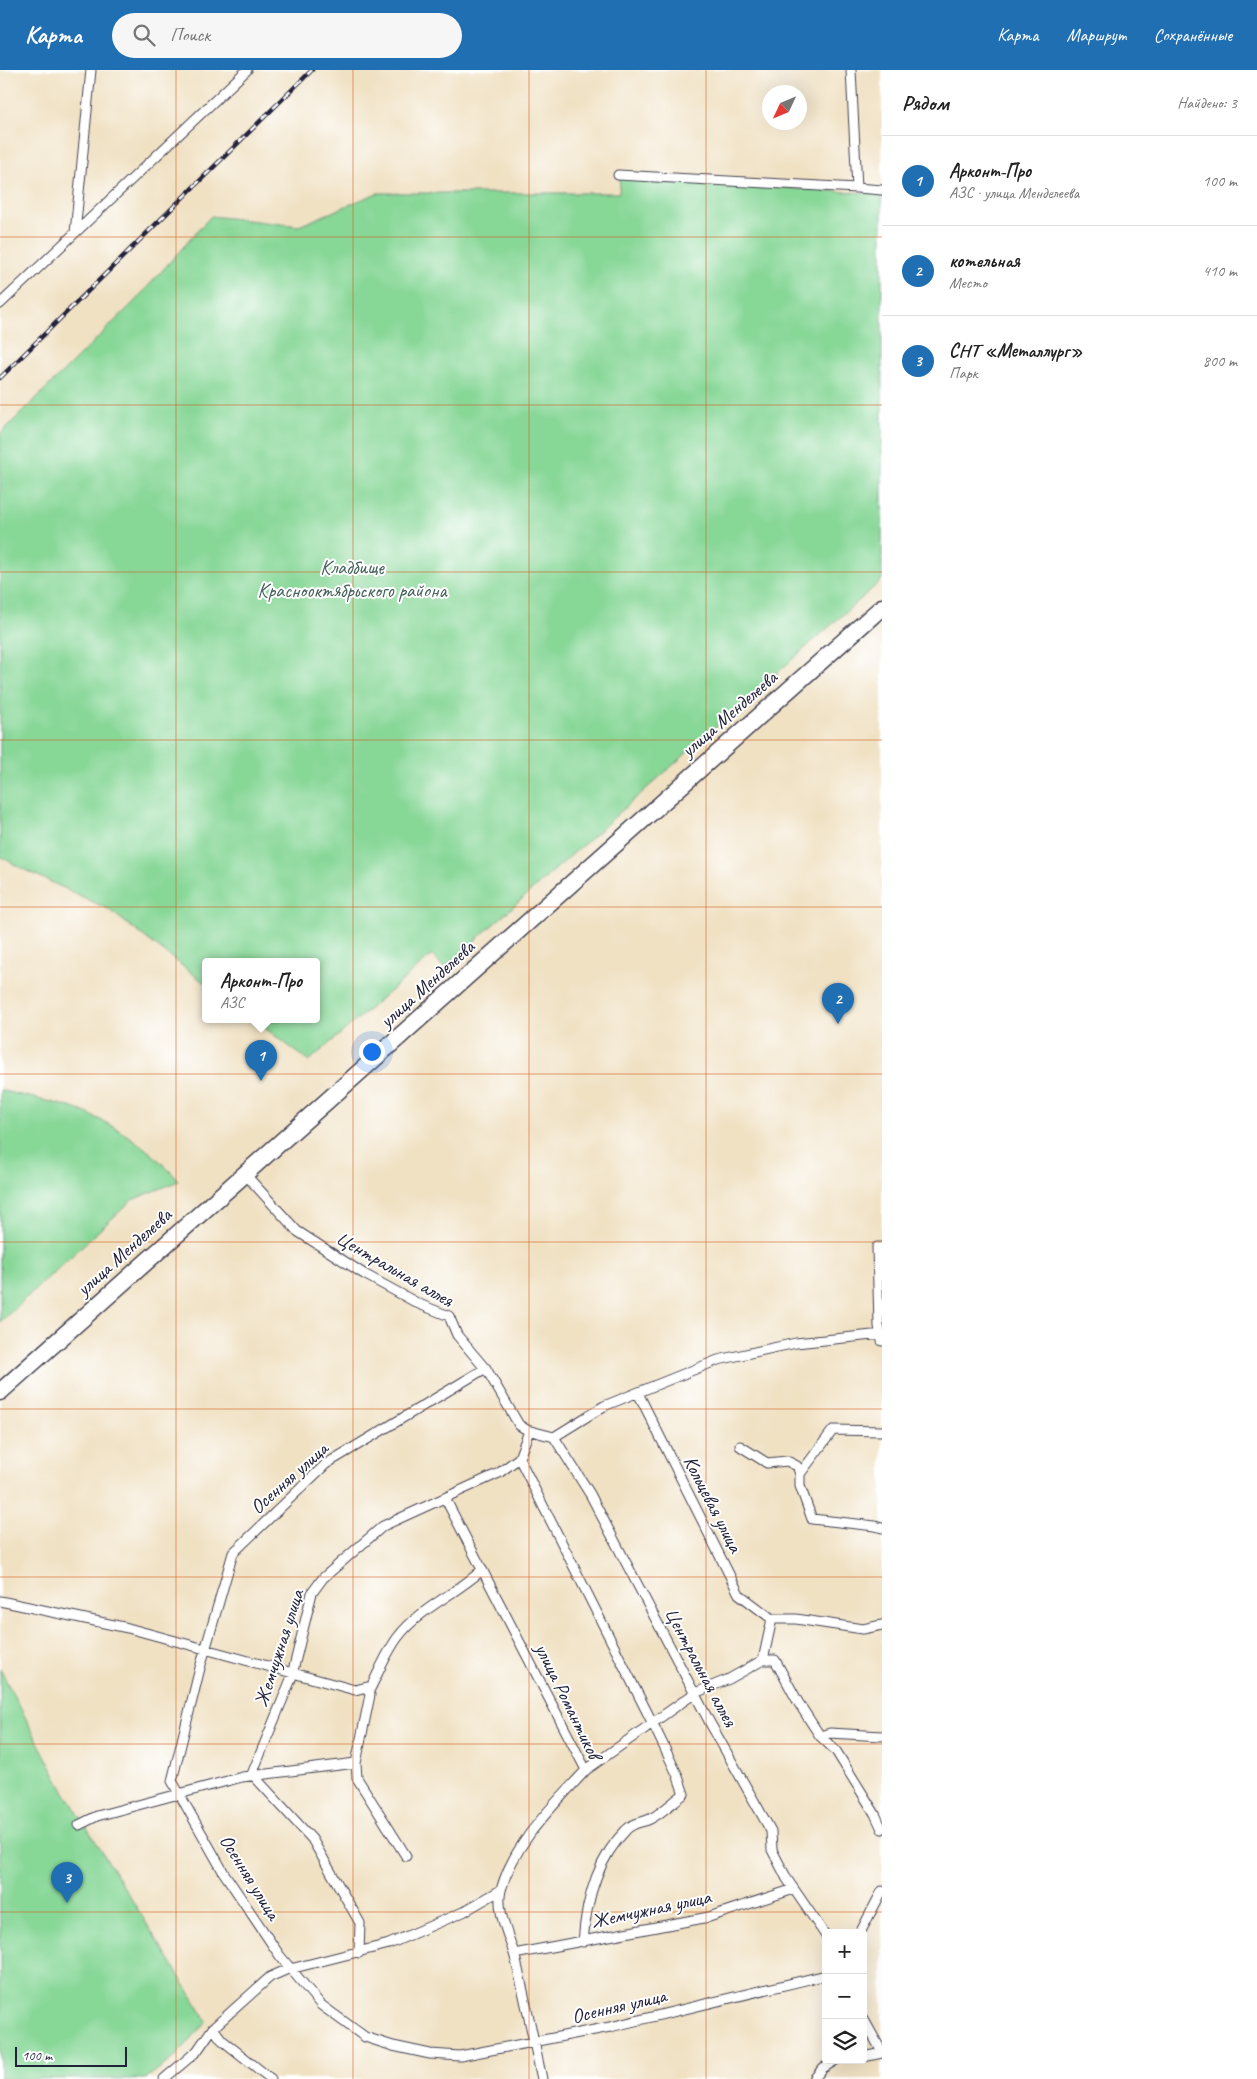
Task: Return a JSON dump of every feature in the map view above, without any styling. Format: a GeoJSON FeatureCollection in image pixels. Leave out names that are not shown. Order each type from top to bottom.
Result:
{"type":"FeatureCollection","features":[{"type":"Feature","properties":{"kind":"highway","name":"улица Менделеева"},"geometry":{"type":"LineString","coordinates":[[0,1380],[882,596]]}},
{"type":"Feature","properties":{"kind":"highway","name":"улица Менделеева"},"geometry":{"type":"LineString","coordinates":[[0,1392],[882,607]]}},
{"type":"Feature","properties":{"kind":"street"},"geometry":{"type":"LineString","coordinates":[[75,233],[90,70]]}},
{"type":"Feature","properties":{"kind":"street"},"geometry":{"type":"LineString","coordinates":[[0,304],[205,108],[248,70]]}},
{"type":"Feature","properties":{"kind":"street"},"geometry":{"type":"LineString","coordinates":[[851,70],[857,188]]}},
{"type":"Feature","properties":{"kind":"street"},"geometry":{"type":"LineString","coordinates":[[618,175],[882,190]]}},
{"type":"Feature","properties":{"kind":"street","name":"Центральная аллея"},"geometry":{"type":"LineString","coordinates":[[244,1173],[297,1231],[364,1274],[419,1304],[449,1316],[457,1334],[486,1368],[518,1425],[529,1431]]}},
{"type":"Feature","properties":{"kind":"street"},"geometry":{"type":"LineString","coordinates":[[582,1942],[590,1891],[605,1860],[627,1829],[638,1822],[650,1819],[684,1794],[677,1774],[653,1724],[519,1458],[529,1431],[554,1437],[604,1406],[718,1360],[796,1342],[882,1336],[879,1326],[877,1247],[882,1247]]}},
{"type":"Feature","properties":{"kind":"street","name":"Осенняя улица"},"geometry":{"type":"LineString","coordinates":[[486,1368],[326,1464],[233,1553],[205,1649],[172,1781],[224,1873],[290,1968],[321,2006],[365,2037],[393,2046],[430,2054],[460,2056],[610,2027],[822,1976]]}},
{"type":"Feature","properties":{"kind":"street","name":"Кольцевая улица"},"geometry":{"type":"LineString","coordinates":[[638,1393],[739,1594],[772,1619]]}},
{"type":"Feature","properties":{"kind":"street"},"geometry":{"type":"LineString","coordinates":[[800,1474],[833,1430],[882,1431]]}},
{"type":"Feature","properties":{"kind":"street","name":"Центральная аллея"},"geometry":{"type":"LineString","coordinates":[[554,1437],[590,1494],[695,1693],[771,1831],[772,1850],[794,1889],[822,1930]]}},
{"type":"Feature","properties":{"kind":"street"},"geometry":{"type":"LineString","coordinates":[[740,1446],[767,1463],[787,1461],[797,1466],[800,1474],[800,1486],[812,1519],[882,1528]]}},
{"type":"Feature","properties":{"kind":"street","name":"Жемчужная улица"},"geometry":{"type":"LineString","coordinates":[[253,1775],[292,1673],[312,1593],[322,1578],[383,1526],[427,1504],[445,1498],[498,1473],[519,1458]]}},
{"type":"Feature","properties":{"kind":"street","name":"улица Романтиков"},"geometry":{"type":"LineString","coordinates":[[445,1498],[586,1770],[542,1818],[520,1847],[501,1890]]}},
{"type":"Feature","properties":{"kind":"street"},"geometry":{"type":"LineString","coordinates":[[406,1856],[357,1778],[356,1764],[370,1695],[369,1691],[398,1637],[438,1600],[468,1582],[482,1570]]}},
{"type":"Feature","properties":{"kind":"street"},"geometry":{"type":"LineString","coordinates":[[0,1601],[128,1628],[355,1690],[367,1687],[369,1691]]}},
{"type":"Feature","properties":{"kind":"street"},"geometry":{"type":"LineString","coordinates":[[763,1660],[772,1619],[796,1619],[862,1629],[882,1625]]}},
{"type":"Feature","properties":{"kind":"street"},"geometry":{"type":"LineString","coordinates":[[586,1770],[695,1693],[729,1680],[763,1660],[775,1660],[798,1702],[820,1736],[836,1751],[875,1814],[882,1829]]}},
{"type":"Feature","properties":{"kind":"street"},"geometry":{"type":"LineString","coordinates":[[820,1736],[830,1734],[882,1736]]}},
{"type":"Feature","properties":{"kind":"street"},"geometry":{"type":"LineString","coordinates":[[79,1825],[97,1816],[253,1775],[356,1764]]}},
{"type":"Feature","properties":{"kind":"street"},"geometry":{"type":"LineString","coordinates":[[253,1775],[312,1839],[360,1923],[358,1953]]}},
{"type":"Feature","properties":{"kind":"street","name":"Жемчужная улица"},"geometry":{"type":"LineString","coordinates":[[514,1954],[709,1917],[794,1889]]}},
{"type":"Feature","properties":{"kind":"street"},"geometry":{"type":"LineString","coordinates":[[164,2079],[197,2051],[213,2028],[270,1977],[290,1968],[389,1944],[463,1912],[501,1890]]}},
{"type":"Feature","properties":{"kind":"street"},"geometry":{"type":"LineString","coordinates":[[501,1890],[500,1903],[504,1924],[514,1954],[542,2079]]}},
{"type":"Feature","properties":{"kind":"street"},"geometry":{"type":"LineString","coordinates":[[862,1929],[882,1891]]}},
{"type":"Feature","properties":{"kind":"street"},"geometry":{"type":"LineString","coordinates":[[864,2019],[882,2053],[867,2056]]}},
{"type":"Feature","properties":{"kind":"street"},"geometry":{"type":"LineString","coordinates":[[213,2028],[222,2040],[271,2079]]}},
{"type":"Feature","properties":{"kind":"street"},"geometry":{"type":"LineString","coordinates":[[814,2079],[823,2068],[830,2064]]}},
{"type":"Feature","properties":{"kind":"green space","name":"Кладбище Краснооктябрьского района"},"geometry":{"type":"Polygon","coordinates":[[[620,178],[882,194],[882,580],[444,968],[432,955],[309,1061],[258,1023],[320,1023],[320,958],[202,958],[202,981],[108,909],[19,867],[0,856],[0,434],[134,302],[211,216],[299,226],[377,193],[619,193],[620,178]]]}},
{"type":"Feature","properties":{"kind":"green space"},"geometry":{"type":"Polygon","coordinates":[[[0,1090],[77,1109],[100,1120],[125,1134],[147,1150],[179,1181],[132,1200],[0,1322],[0,1090]]]}},
{"type":"Feature","properties":{"kind":"green space"},"geometry":{"type":"Polygon","coordinates":[[[0,1669],[60,1784],[207,2021],[175,2057],[145,2079],[0,2079],[0,1669]]]}},
{"type":"Feature","properties":{"kind":"railway"},"geometry":{"type":"LineString","coordinates":[[0,378],[312,70]]}},
{"type":"Feature","properties":{"kind":"place","name":"котельная"},"geometry":{"type":"Point","coordinates":[838,1024]}},
{"type":"Feature","properties":{"kind":"place","name":"Арконт-Про"},"geometry":{"type":"Point","coordinates":[261,1081]}},
{"type":"Feature","properties":{"kind":"place","name":"СНТ «Металлург»"},"geometry":{"type":"Point","coordinates":[67,1903]}}]}
